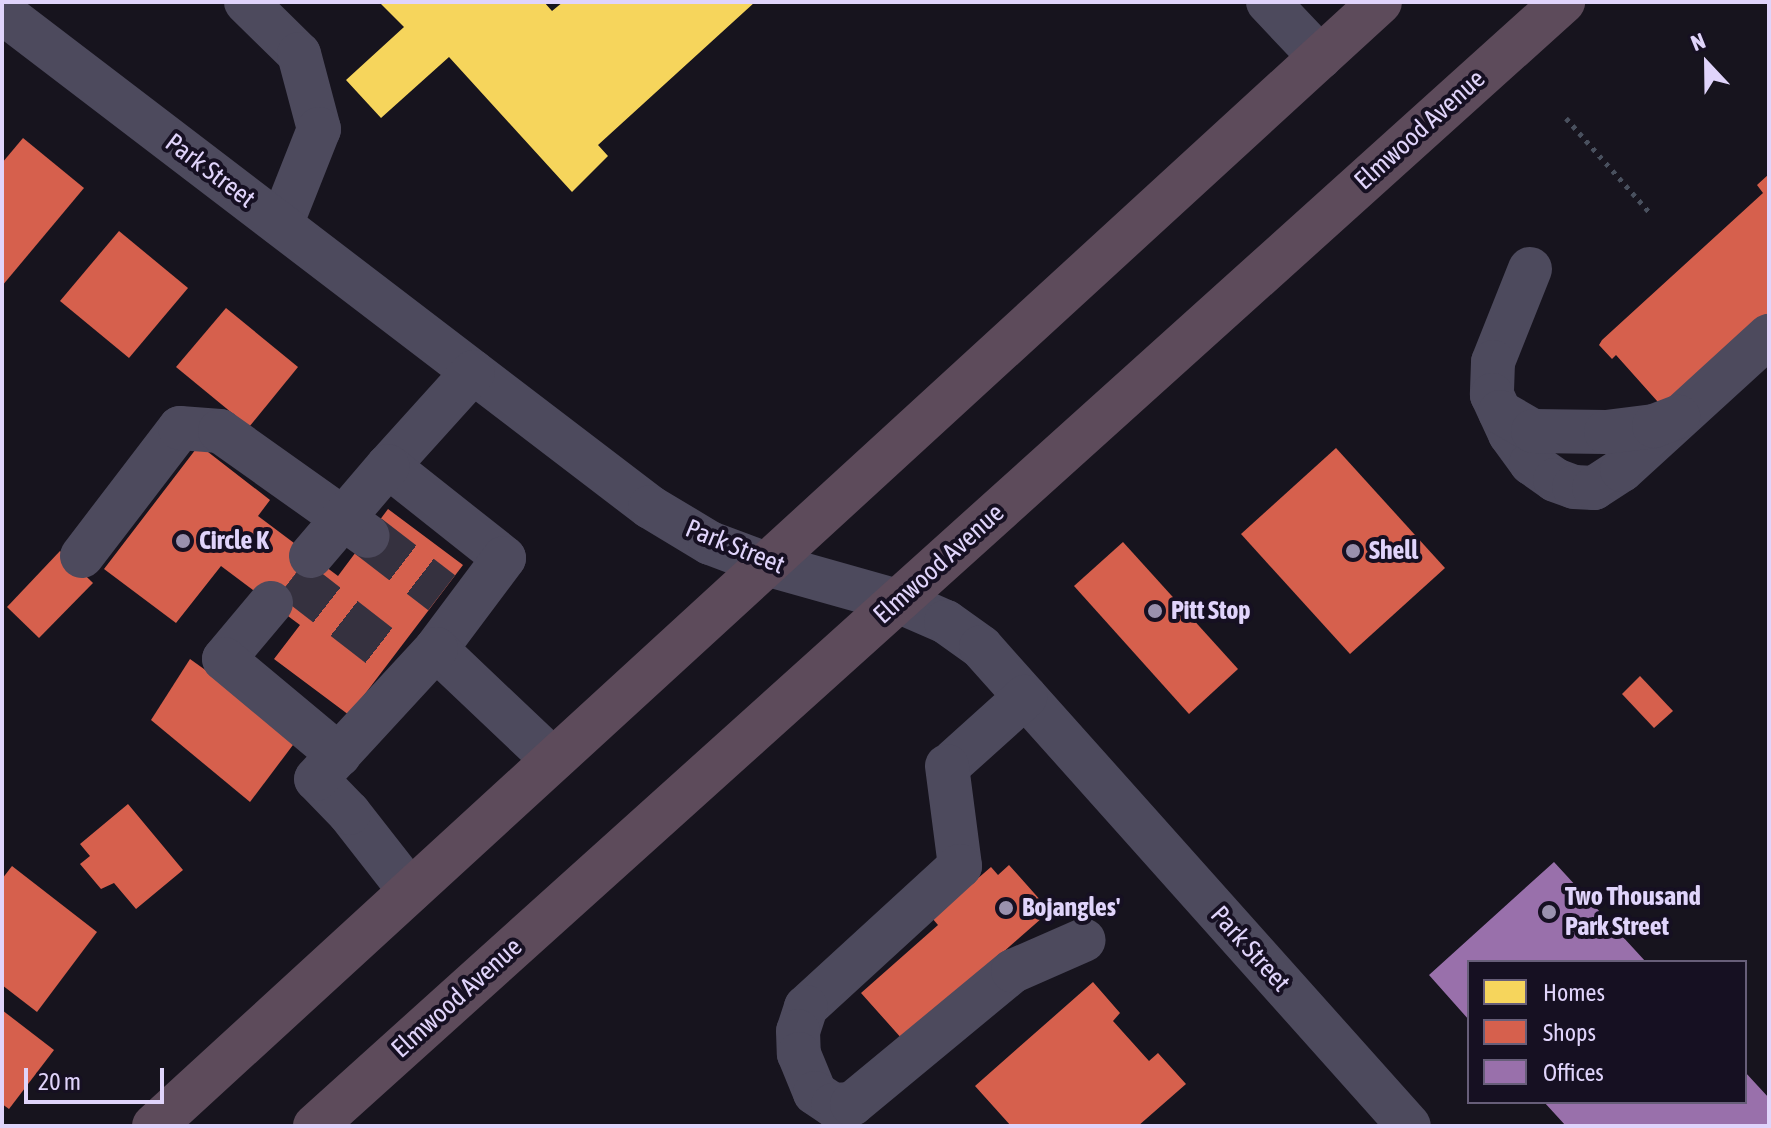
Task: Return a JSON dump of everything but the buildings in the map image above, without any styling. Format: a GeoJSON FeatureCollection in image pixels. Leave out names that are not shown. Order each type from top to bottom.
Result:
{"type":"FeatureCollection","features":[{"type":"Feature","properties":{"kind":"highway"},"geometry":{"type":"LineString","coordinates":[[154,1126],[1380,2]]}},
{"type":"Feature","properties":{"kind":"highway","name":"Elmwood Avenue"},"geometry":{"type":"LineString","coordinates":[[315,1126],[1563,2]]}},
{"type":"Feature","properties":{"kind":"street"},"geometry":{"type":"LineString","coordinates":[[246,2],[299,54],[319,129],[281,225]]}},
{"type":"Feature","properties":{"kind":"street"},"geometry":{"type":"LineString","coordinates":[[1268,2],[1320,57]]}},
{"type":"Feature","properties":{"kind":"street","name":"Park Street"},"geometry":{"type":"LineString","coordinates":[[2,12],[650,507],[710,543],[766,564],[898,601],[946,622],[981,647],[1409,1126]]}},
{"type":"Feature","properties":{"kind":"street"},"geometry":{"type":"LineString","coordinates":[[1530,269],[1493,362],[1492,395],[1510,434],[1531,463],[1555,480],[1574,487],[1594,488],[1622,470],[1769,336]]}},
{"type":"Feature","properties":{"kind":"street"},"geometry":{"type":"LineString","coordinates":[[311,556],[355,527],[388,466],[473,372]]}},
{"type":"Feature","properties":{"kind":"street"},"geometry":{"type":"LineString","coordinates":[[82,556],[180,428],[220,431],[355,527]]}},
{"type":"Feature","properties":{"kind":"street"},"geometry":{"type":"LineString","coordinates":[[388,466],[504,558],[454,601],[415,660],[316,779],[349,813],[410,891]]}},
{"type":"Feature","properties":{"kind":"street"},"geometry":{"type":"LineString","coordinates":[[271,603],[224,659],[339,755]]}},
{"type":"Feature","properties":{"kind":"street"},"geometry":{"type":"LineString","coordinates":[[415,660],[553,760]]}},
{"type":"Feature","properties":{"kind":"street"},"geometry":{"type":"LineString","coordinates":[[1025,697],[951,764],[960,866],[806,1007],[798,1031],[799,1054],[815,1093],[833,1105],[852,1104],[1013,971],[1084,940]]}},
{"type":"Feature","properties":{"kind":"path"},"geometry":{"type":"LineString","coordinates":[[1566,118],[1651,214]]}},
{"type":"Feature","properties":{"kind":"tunnel"},"geometry":{"type":"LineString","coordinates":[[368,536],[442,593]]}},
{"type":"Feature","properties":{"kind":"tunnel"},"geometry":{"type":"LineString","coordinates":[[292,578],[394,657]]}},
{"type":"Feature","properties":{"kind":"place","name":"Circle K"},"geometry":{"type":"Point","coordinates":[183,541]}},
{"type":"Feature","properties":{"kind":"place","name":"Shell"},"geometry":{"type":"Point","coordinates":[1353,551]}},
{"type":"Feature","properties":{"kind":"place","name":"Pitt Stop"},"geometry":{"type":"Point","coordinates":[1155,611]}},
{"type":"Feature","properties":{"kind":"place","name":"Bojangles'"},"geometry":{"type":"Point","coordinates":[1006,908]}},
{"type":"Feature","properties":{"kind":"place","name":"Two Thousand Park Street"},"geometry":{"type":"Point","coordinates":[1549,912]}}]}
